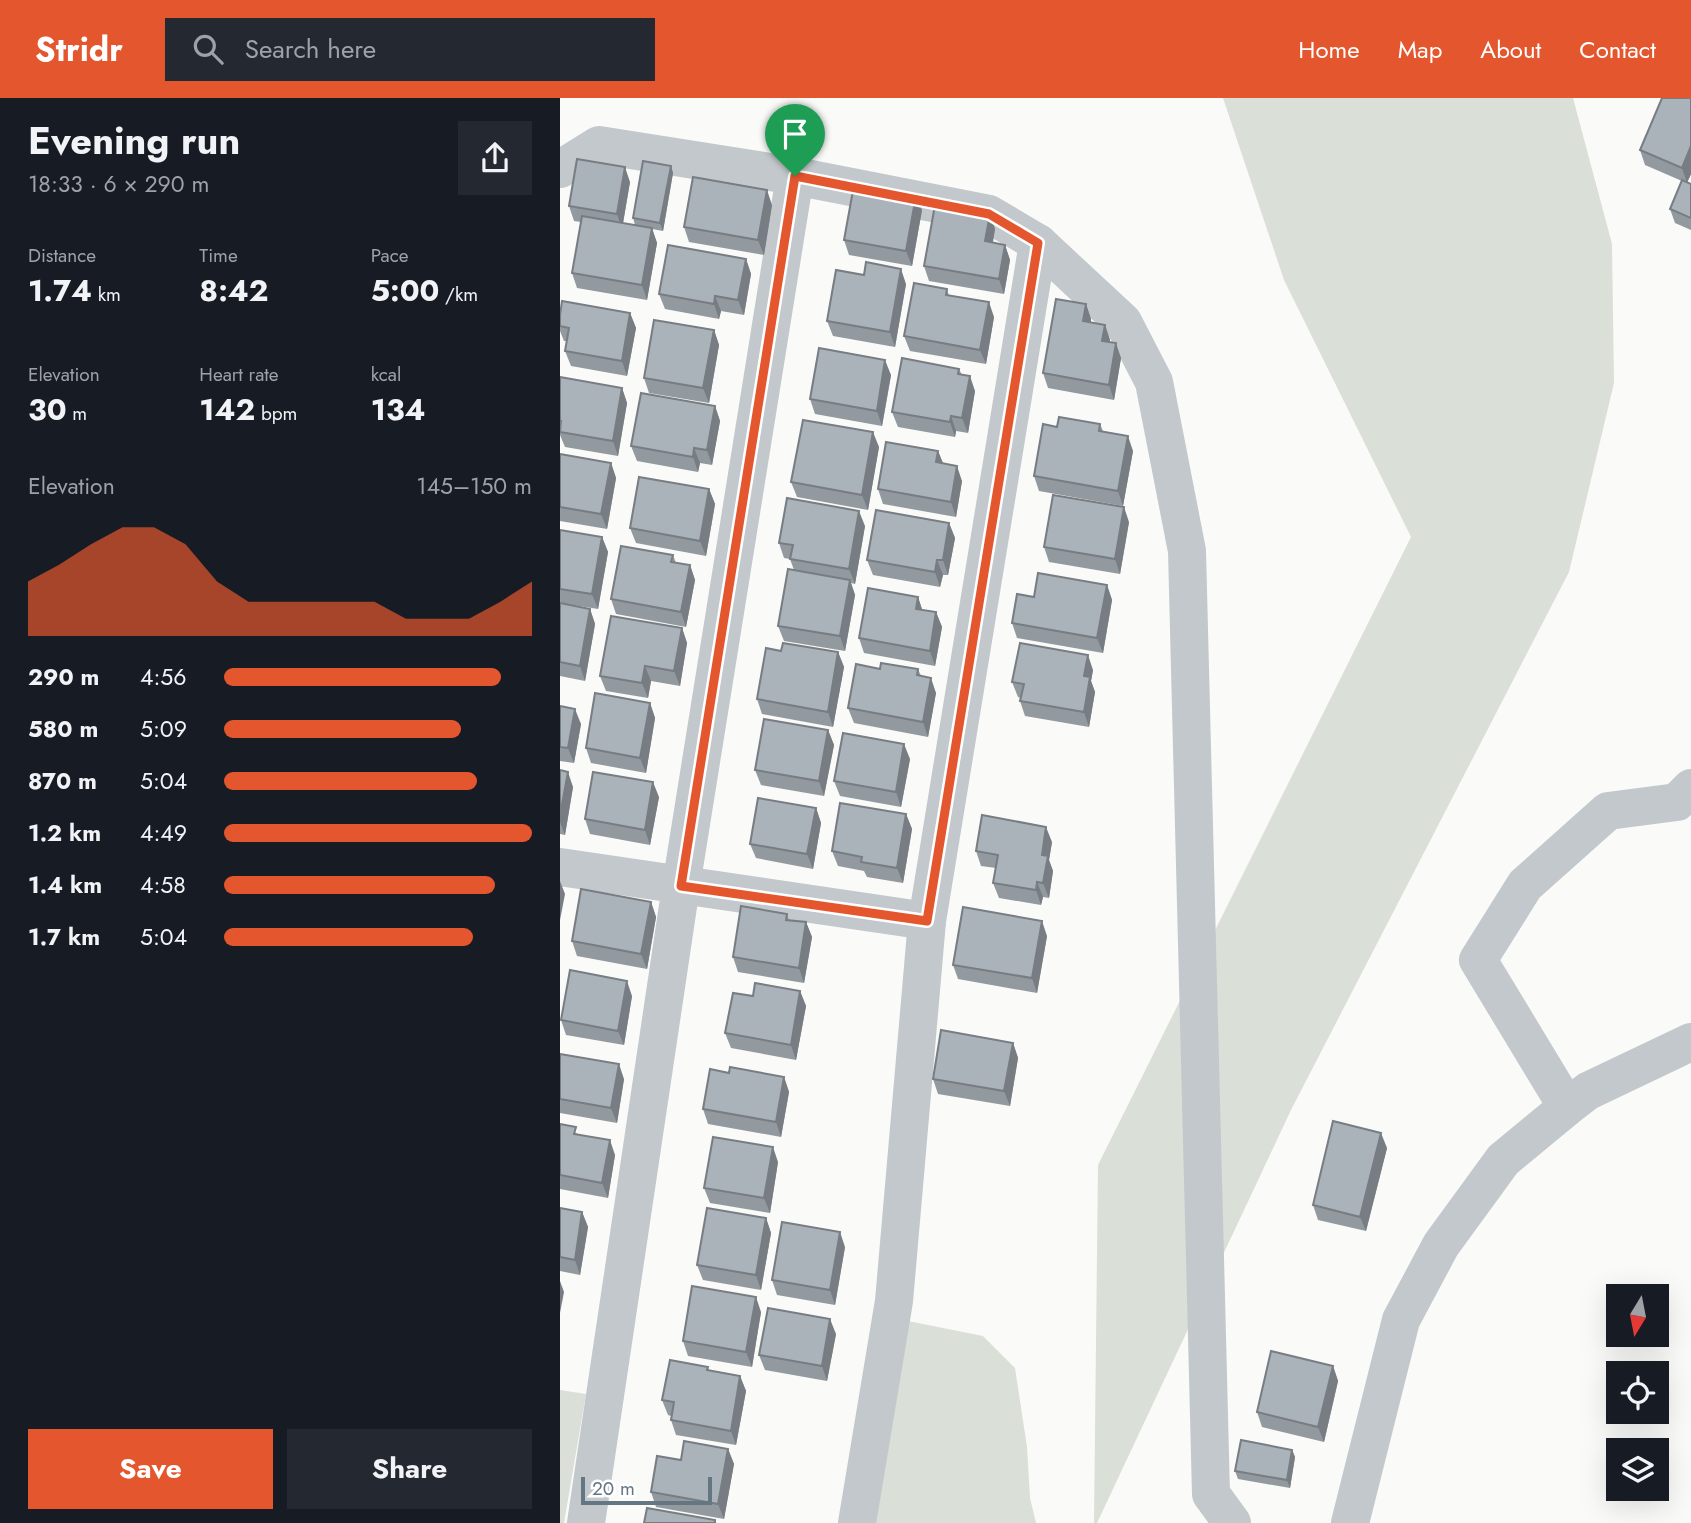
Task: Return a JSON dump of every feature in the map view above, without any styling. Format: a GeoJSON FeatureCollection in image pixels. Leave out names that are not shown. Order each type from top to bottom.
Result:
{"type":"FeatureCollection","features":[{"type":"Feature","properties":{"kind":"street"},"geometry":{"type":"LineString","coordinates":[[560,169],[599,145],[795,176],[989,214],[1038,243],[1123,322],[1154,382],[1186,551],[1211,1494],[1232,1523]]}},
{"type":"Feature","properties":{"kind":"street"},"geometry":{"type":"LineString","coordinates":[[586,1523],[681,886],[795,176]]}},
{"type":"Feature","properties":{"kind":"street"},"geometry":{"type":"LineString","coordinates":[[857,1523],[894,1301],[927,921],[1038,243]]}},
{"type":"Feature","properties":{"kind":"street"},"geometry":{"type":"LineString","coordinates":[[1567,1107],[1478,960],[1525,885],[1608,811],[1677,802],[1691,788]]}},
{"type":"Feature","properties":{"kind":"street"},"geometry":{"type":"LineString","coordinates":[[560,867],[927,921]]}},
{"type":"Feature","properties":{"kind":"street"},"geometry":{"type":"LineString","coordinates":[[1350,1523],[1401,1320],[1441,1245],[1503,1160],[1567,1107],[1588,1091],[1691,1042]]}},
{"type":"Feature","properties":{"kind":"shaded area"},"geometry":{"type":"Polygon","coordinates":[[[1223,98],[1573,98],[1612,244],[1614,383],[1569,572],[1291,1110],[1097,1523],[1094,1523],[1098,1165],[1411,537],[1284,280],[1223,98]]]}},
{"type":"Feature","properties":{"kind":"shaded area"},"geometry":{"type":"Polygon","coordinates":[[[908,1321],[983,1336],[1015,1368],[1027,1447],[1030,1498],[1036,1523],[875,1523],[908,1321]]]}},
{"type":"Feature","properties":{"kind":"shaded area"},"geometry":{"type":"Polygon","coordinates":[[[560,1390],[586,1394],[564,1523],[560,1523],[560,1390]]]}},
{"type":"Feature","properties":{"kind":"building"},"geometry":{"type":"Polygon","coordinates":[[[1662,98],[1691,98],[1691,146],[1682,168],[1640,150],[1662,98]]]}},
{"type":"Feature","properties":{"kind":"building"},"geometry":{"type":"Polygon","coordinates":[[[577,159],[625,167],[617,214],[569,206],[577,159]]]}},
{"type":"Feature","properties":{"kind":"building"},"geometry":{"type":"Polygon","coordinates":[[[643,161],[671,166],[660,223],[633,218],[643,161]]]}},
{"type":"Feature","properties":{"kind":"building"},"geometry":{"type":"Polygon","coordinates":[[[693,177],[767,190],[758,240],[684,227],[693,177]]]}},
{"type":"Feature","properties":{"kind":"building"},"geometry":{"type":"Polygon","coordinates":[[[1682,180],[1691,184],[1691,218],[1670,209],[1682,180]]]}},
{"type":"Feature","properties":{"kind":"building"},"geometry":{"type":"Polygon","coordinates":[[[854,185],[916,196],[906,251],[844,240],[854,185]]]}},
{"type":"Feature","properties":{"kind":"building"},"geometry":{"type":"Polygon","coordinates":[[[935,205],[990,214],[985,241],[1005,245],[999,279],[924,266],[935,205]]]}},
{"type":"Feature","properties":{"kind":"building"},"geometry":{"type":"Polygon","coordinates":[[[582,216],[652,228],[642,285],[572,273],[582,216]]]}},
{"type":"Feature","properties":{"kind":"building"},"geometry":{"type":"Polygon","coordinates":[[[668,245],[746,259],[738,300],[715,296],[714,304],[659,294],[668,245]]]}},
{"type":"Feature","properties":{"kind":"building"},"geometry":{"type":"Polygon","coordinates":[[[866,262],[901,269],[890,332],[827,321],[836,270],[864,275],[866,262]]]}},
{"type":"Feature","properties":{"kind":"building"},"geometry":{"type":"Polygon","coordinates":[[[914,283],[947,289],[946,295],[989,302],[980,350],[904,336],[914,283]]]}},
{"type":"Feature","properties":{"kind":"building"},"geometry":{"type":"Polygon","coordinates":[[[1056,299],[1086,304],[1083,321],[1105,325],[1102,341],[1116,343],[1109,385],[1043,373],[1056,299]]]}},
{"type":"Feature","properties":{"kind":"building"},"geometry":{"type":"Polygon","coordinates":[[[562,301],[630,313],[622,361],[565,351],[569,328],[560,326],[562,301]]]}},
{"type":"Feature","properties":{"kind":"building"},"geometry":{"type":"Polygon","coordinates":[[[654,320],[714,330],[703,388],[644,378],[654,320]]]}},
{"type":"Feature","properties":{"kind":"building"},"geometry":{"type":"Polygon","coordinates":[[[819,348],[885,360],[877,411],[810,399],[819,348]]]}},
{"type":"Feature","properties":{"kind":"building"},"geometry":{"type":"Polygon","coordinates":[[[902,358],[959,369],[958,374],[970,376],[962,418],[951,416],[950,422],[892,412],[902,358]]]}},
{"type":"Feature","properties":{"kind":"building"},"geometry":{"type":"Polygon","coordinates":[[[560,377],[622,388],[613,441],[560,432],[560,377]]]}},
{"type":"Feature","properties":{"kind":"building"},"geometry":{"type":"Polygon","coordinates":[[[641,393],[715,406],[707,450],[694,448],[693,457],[631,446],[641,393]]]}},
{"type":"Feature","properties":{"kind":"building"},"geometry":{"type":"Polygon","coordinates":[[[1059,417],[1100,424],[1099,431],[1128,436],[1118,491],[1034,476],[1043,424],[1057,427],[1059,417]]]}},
{"type":"Feature","properties":{"kind":"building"},"geometry":{"type":"Polygon","coordinates":[[[803,420],[873,432],[862,495],[791,482],[803,420]]]}},
{"type":"Feature","properties":{"kind":"building"},"geometry":{"type":"Polygon","coordinates":[[[886,442],[938,451],[936,462],[957,466],[951,502],[878,489],[886,442]]]}},
{"type":"Feature","properties":{"kind":"building"},"geometry":{"type":"Polygon","coordinates":[[[560,454],[611,463],[601,514],[560,507],[560,454]]]}},
{"type":"Feature","properties":{"kind":"building"},"geometry":{"type":"Polygon","coordinates":[[[639,477],[709,489],[700,541],[630,528],[639,477]]]}},
{"type":"Feature","properties":{"kind":"building"},"geometry":{"type":"Polygon","coordinates":[[[1053,495],[1124,507],[1115,559],[1044,547],[1053,495]]]}},
{"type":"Feature","properties":{"kind":"building"},"geometry":{"type":"Polygon","coordinates":[[[787,498],[859,511],[849,569],[790,559],[793,545],[779,543],[787,498]]]}},
{"type":"Feature","properties":{"kind":"building"},"geometry":{"type":"Polygon","coordinates":[[[876,510],[949,523],[943,560],[937,560],[935,572],[867,560],[876,510]]]}},
{"type":"Feature","properties":{"kind":"building"},"geometry":{"type":"Polygon","coordinates":[[[560,530],[602,537],[592,594],[560,589],[560,530]]]}},
{"type":"Feature","properties":{"kind":"building"},"geometry":{"type":"Polygon","coordinates":[[[621,546],[673,555],[671,562],[690,565],[681,612],[611,599],[621,546]]]}},
{"type":"Feature","properties":{"kind":"building"},"geometry":{"type":"Polygon","coordinates":[[[788,569],[850,580],[840,636],[778,626],[788,569]]]}},
{"type":"Feature","properties":{"kind":"building"},"geometry":{"type":"Polygon","coordinates":[[[1038,573],[1107,585],[1097,638],[1012,623],[1017,594],[1034,597],[1038,573]]]}},
{"type":"Feature","properties":{"kind":"building"},"geometry":{"type":"Polygon","coordinates":[[[868,588],[918,597],[916,609],[936,612],[930,651],[859,638],[868,588]]]}},
{"type":"Feature","properties":{"kind":"building"},"geometry":{"type":"Polygon","coordinates":[[[560,603],[590,609],[580,666],[560,662],[560,603]]]}},
{"type":"Feature","properties":{"kind":"building"},"geometry":{"type":"Polygon","coordinates":[[[611,616],[682,628],[674,671],[645,666],[642,683],[600,676],[611,616]]]}},
{"type":"Feature","properties":{"kind":"building"},"geometry":{"type":"Polygon","coordinates":[[[783,643],[838,652],[828,712],[757,699],[766,648],[781,651],[783,643]]]}},
{"type":"Feature","properties":{"kind":"building"},"geometry":{"type":"Polygon","coordinates":[[[1020,643],[1088,655],[1084,676],[1090,677],[1084,712],[1020,701],[1024,684],[1012,682],[1020,643]]]}},
{"type":"Feature","properties":{"kind":"building"},"geometry":{"type":"Polygon","coordinates":[[[881,663],[918,669],[917,675],[931,678],[923,722],[848,708],[856,664],[880,669],[881,663]]]}},
{"type":"Feature","properties":{"kind":"building"},"geometry":{"type":"Polygon","coordinates":[[[595,693],[650,703],[640,758],[586,748],[595,693]]]}},
{"type":"Feature","properties":{"kind":"building"},"geometry":{"type":"Polygon","coordinates":[[[560,706],[575,709],[568,748],[560,747],[560,706]]]}},
{"type":"Feature","properties":{"kind":"building"},"geometry":{"type":"Polygon","coordinates":[[[764,719],[828,730],[819,781],[755,770],[764,719]]]}},
{"type":"Feature","properties":{"kind":"building"},"geometry":{"type":"Polygon","coordinates":[[[843,733],[904,744],[896,792],[834,781],[843,733]]]}},
{"type":"Feature","properties":{"kind":"building"},"geometry":{"type":"Polygon","coordinates":[[[560,770],[568,772],[560,815],[560,770]]]}},
{"type":"Feature","properties":{"kind":"building"},"geometry":{"type":"Polygon","coordinates":[[[593,772],[653,782],[645,830],[585,819],[593,772]]]}},
{"type":"Feature","properties":{"kind":"building"},"geometry":{"type":"Polygon","coordinates":[[[758,798],[816,808],[807,854],[750,844],[758,798]]]}},
{"type":"Feature","properties":{"kind":"building"},"geometry":{"type":"Polygon","coordinates":[[[840,803],[906,814],[897,868],[861,862],[862,857],[832,851],[840,803]]]}},
{"type":"Feature","properties":{"kind":"building"},"geometry":{"type":"Polygon","coordinates":[[[982,815],[1046,827],[1042,855],[1048,856],[1043,883],[1037,882],[1036,890],[993,883],[998,855],[976,851],[982,815]]]}},
{"type":"Feature","properties":{"kind":"building"},"geometry":{"type":"Polygon","coordinates":[[[581,889],[651,902],[641,954],[572,941],[581,889]]]}},
{"type":"Feature","properties":{"kind":"building"},"geometry":{"type":"Polygon","coordinates":[[[741,906],[787,914],[786,920],[806,922],[799,968],[733,957],[741,906]]]}},
{"type":"Feature","properties":{"kind":"building"},"geometry":{"type":"Polygon","coordinates":[[[963,907],[1042,921],[1032,978],[953,965],[963,907]]]}},
{"type":"Feature","properties":{"kind":"building"},"geometry":{"type":"Polygon","coordinates":[[[570,970],[627,981],[618,1031],[561,1020],[570,970]]]}},
{"type":"Feature","properties":{"kind":"building"},"geometry":{"type":"Polygon","coordinates":[[[755,983],[800,991],[791,1045],[725,1033],[733,993],[753,996],[755,983]]]}},
{"type":"Feature","properties":{"kind":"building"},"geometry":{"type":"Polygon","coordinates":[[[941,1030],[1013,1043],[1004,1091],[933,1079],[941,1030]]]}},
{"type":"Feature","properties":{"kind":"building"},"geometry":{"type":"Polygon","coordinates":[[[560,1054],[619,1064],[611,1108],[560,1099],[560,1054]]]}},
{"type":"Feature","properties":{"kind":"building"},"geometry":{"type":"Polygon","coordinates":[[[730,1067],[784,1077],[776,1122],[703,1109],[710,1069],[729,1073],[730,1067]]]}},
{"type":"Feature","properties":{"kind":"building"},"geometry":{"type":"Polygon","coordinates":[[[1333,1121],[1381,1133],[1360,1217],[1313,1205],[1333,1121]]]}},
{"type":"Feature","properties":{"kind":"building"},"geometry":{"type":"Polygon","coordinates":[[[560,1124],[576,1127],[574,1134],[610,1140],[602,1183],[560,1175],[560,1124]]]}},
{"type":"Feature","properties":{"kind":"building"},"geometry":{"type":"Polygon","coordinates":[[[713,1137],[773,1147],[764,1198],[704,1188],[713,1137]]]}},
{"type":"Feature","properties":{"kind":"building"},"geometry":{"type":"Polygon","coordinates":[[[560,1208],[582,1212],[575,1260],[560,1257],[560,1208]]]}},
{"type":"Feature","properties":{"kind":"building"},"geometry":{"type":"Polygon","coordinates":[[[707,1208],[766,1218],[756,1275],[697,1265],[707,1208]]]}},
{"type":"Feature","properties":{"kind":"building"},"geometry":{"type":"Polygon","coordinates":[[[782,1222],[840,1232],[830,1290],[772,1280],[782,1222]]]}},
{"type":"Feature","properties":{"kind":"building"},"geometry":{"type":"Polygon","coordinates":[[[692,1286],[756,1297],[746,1352],[683,1341],[692,1286]]]}},
{"type":"Feature","properties":{"kind":"building"},"geometry":{"type":"Polygon","coordinates":[[[768,1308],[830,1319],[822,1366],[759,1355],[768,1308]]]}},
{"type":"Feature","properties":{"kind":"building"},"geometry":{"type":"Polygon","coordinates":[[[1271,1351],[1333,1366],[1318,1427],[1257,1412],[1271,1351]]]}},
{"type":"Feature","properties":{"kind":"building"},"geometry":{"type":"Polygon","coordinates":[[[670,1360],[740,1376],[731,1431],[671,1420],[674,1402],[662,1400],[670,1360]]]}},
{"type":"Feature","properties":{"kind":"building"},"geometry":{"type":"Polygon","coordinates":[[[1241,1440],[1292,1450],[1287,1480],[1235,1471],[1241,1440]]]}},
{"type":"Feature","properties":{"kind":"building"},"geometry":{"type":"Polygon","coordinates":[[[684,1441],[728,1449],[718,1504],[651,1492],[657,1456],[681,1460],[684,1441]]]}},
{"type":"Feature","properties":{"kind":"building"},"geometry":{"type":"Polygon","coordinates":[[[647,1508],[715,1520],[715,1523],[644,1523],[647,1508]]]}},
{"type":"Feature","properties":{"kind":"route"},"geometry":{"type":"LineString","coordinates":[[795,176],[989,214],[1038,243],[927,921],[681,886],[795,176]]}}]}
